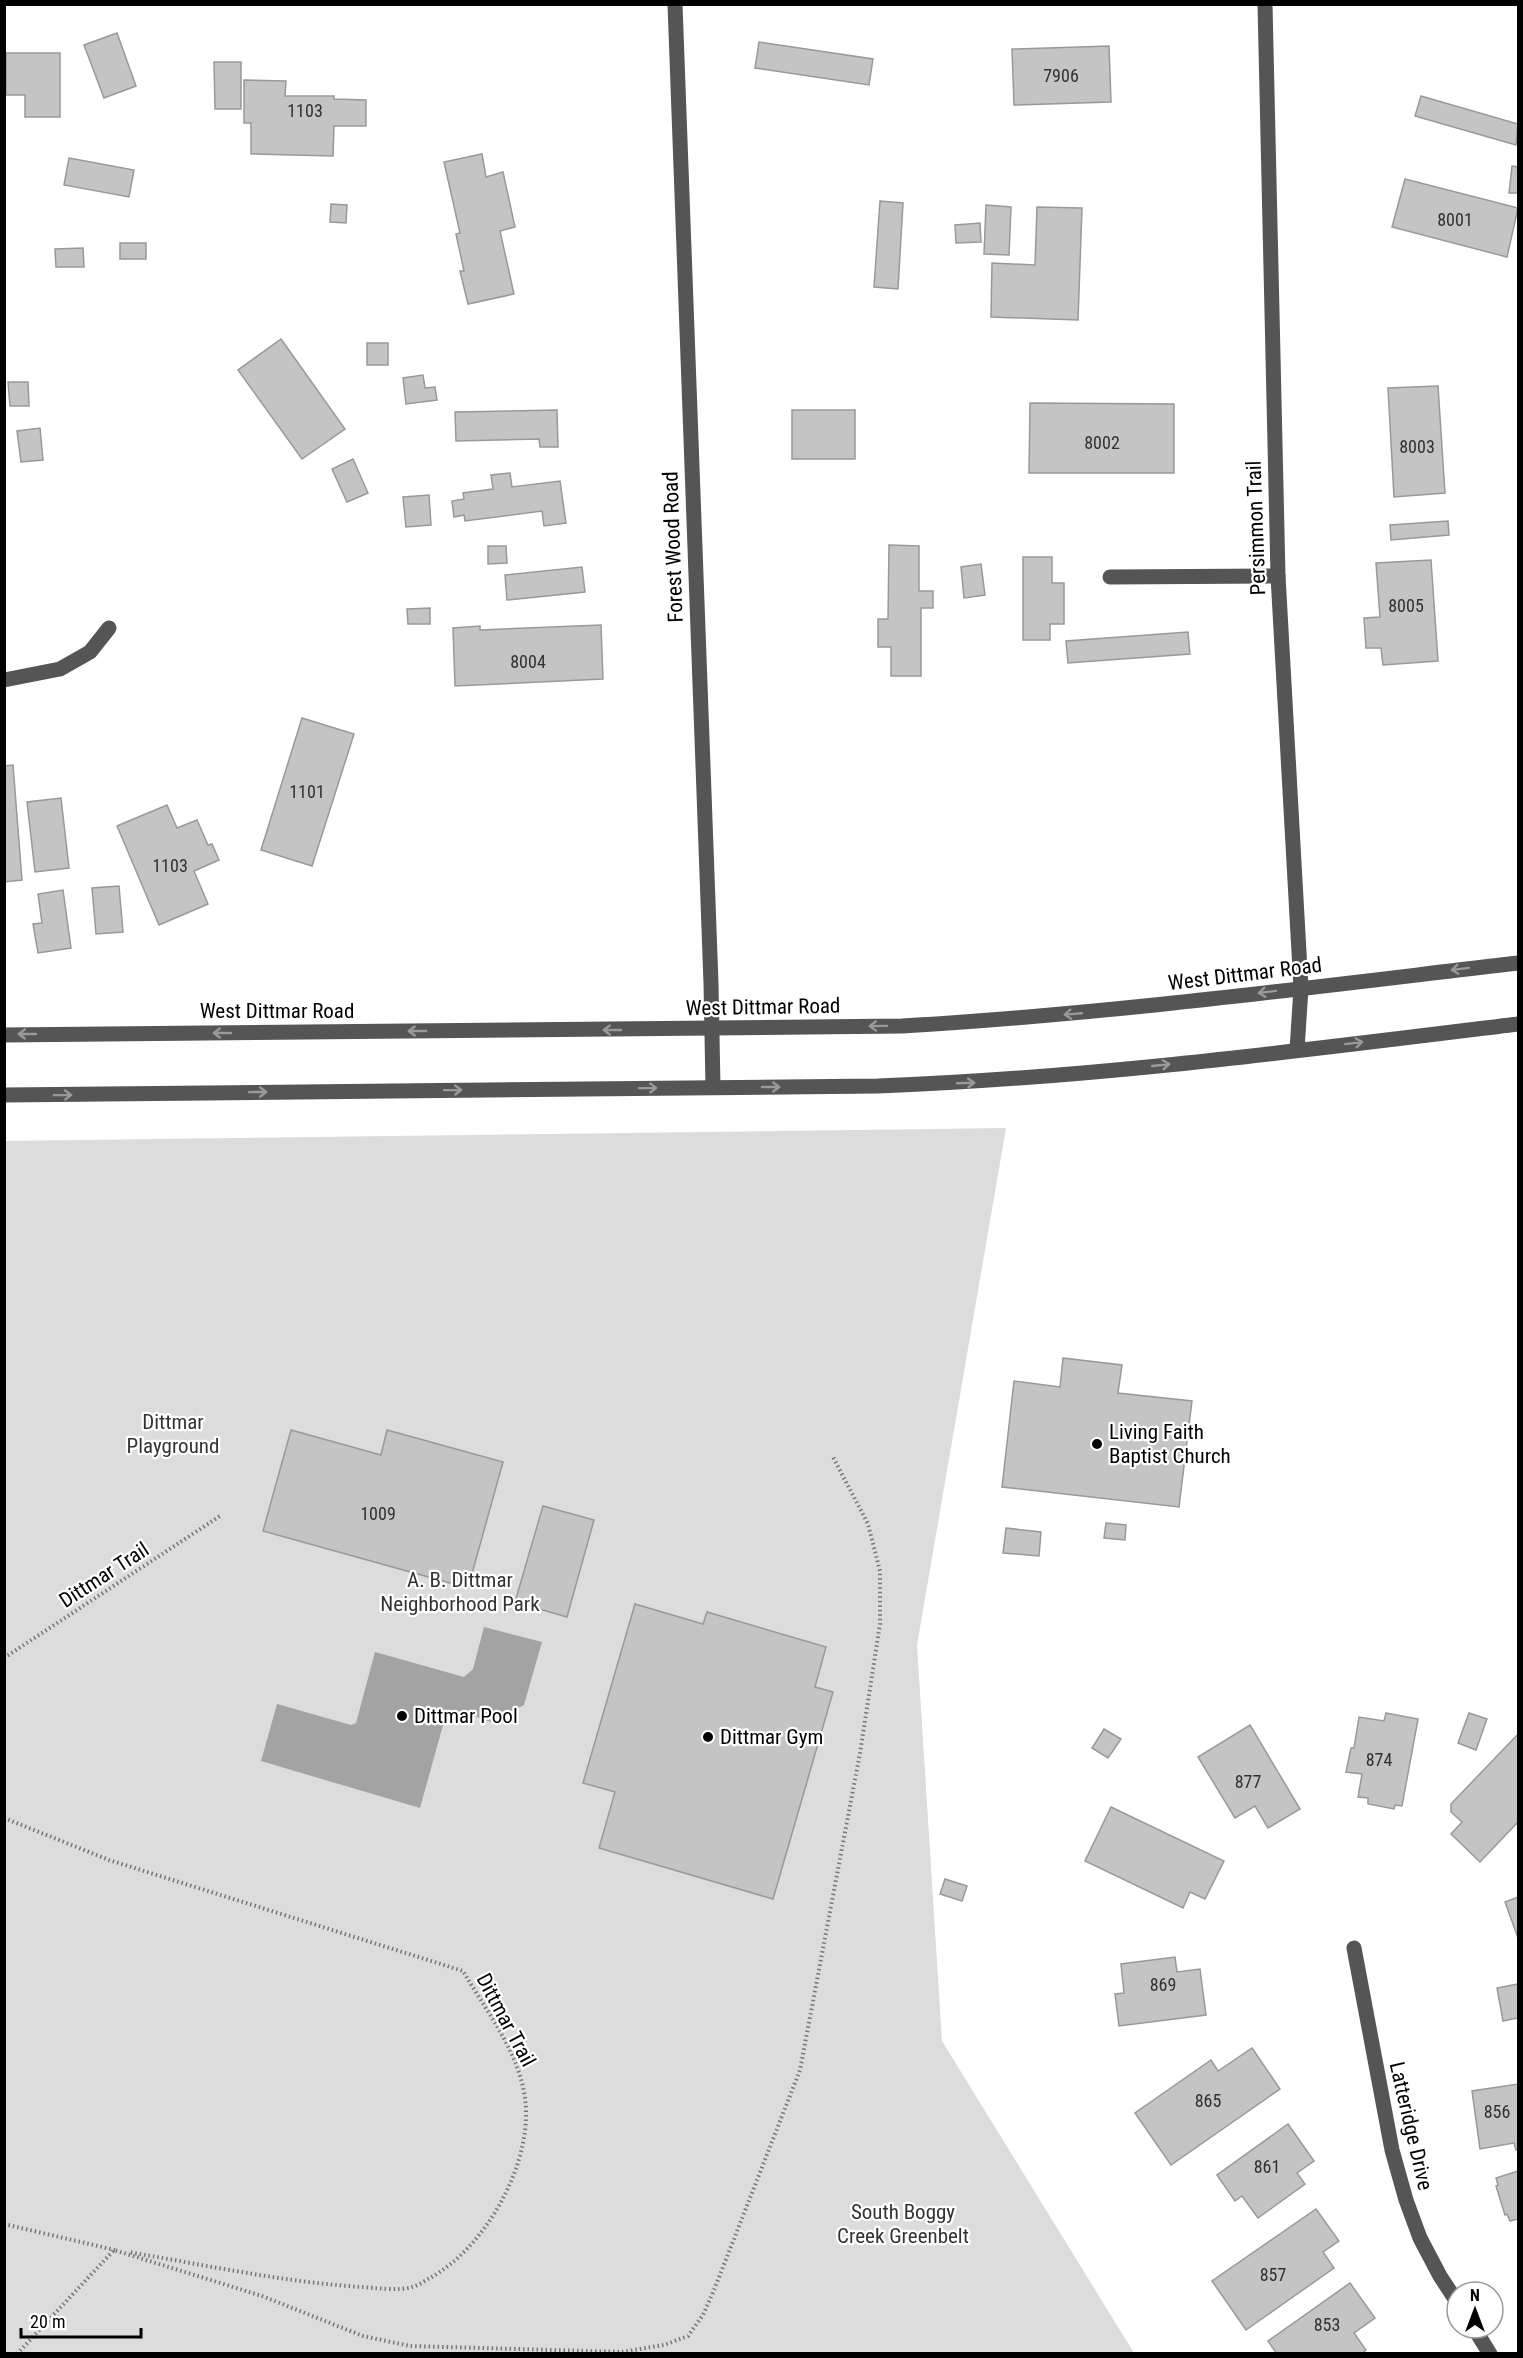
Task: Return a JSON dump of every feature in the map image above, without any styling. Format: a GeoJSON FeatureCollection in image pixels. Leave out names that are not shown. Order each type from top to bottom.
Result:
{"type":"FeatureCollection","features":[{"type":"Feature","properties":{"kind":"street","name":"Forest Wood Road"},"geometry":{"type":"LineString","coordinates":[[675,4],[713,1087]]}},
{"type":"Feature","properties":{"kind":"street","name":"Persimmon Trail"},"geometry":{"type":"LineString","coordinates":[[1265,4],[1278,576],[1301,988],[1297,1050]]}},
{"type":"Feature","properties":{"kind":"street"},"geometry":{"type":"LineString","coordinates":[[1110,577],[1278,576]]}},
{"type":"Feature","properties":{"kind":"street"},"geometry":{"type":"LineString","coordinates":[[4,680],[60,669],[90,652],[109,628]]}},
{"type":"Feature","properties":{"kind":"street","name":"West Dittmar Road"},"geometry":{"type":"LineString","coordinates":[[4,1035],[902,1026],[1014,1020],[1518,963]]}},
{"type":"Feature","properties":{"kind":"street"},"geometry":{"type":"LineString","coordinates":[[4,1095],[878,1086],[978,1082],[1297,1050],[1518,1024]]}},
{"type":"Feature","properties":{"kind":"street","name":"Latteridge Drive"},"geometry":{"type":"LineString","coordinates":[[1354,1948],[1392,2150],[1406,2200],[1420,2238],[1445,2284]]}},
{"type":"Feature","properties":{"kind":"street"},"geometry":{"type":"LineString","coordinates":[[1481,2340],[1490,2354]]}},
{"type":"Feature","properties":{"kind":"path"},"geometry":{"type":"LineString","coordinates":[[17,2354],[114,2250],[262,2296],[363,2336],[410,2346],[622,2352],[664,2345],[688,2336],[703,2315],[714,2290],[800,2070],[861,1753],[880,1624],[880,1571],[868,1524],[833,1457]]}},
{"type":"Feature","properties":{"kind":"path","name":"Dittmar Trail"},"geometry":{"type":"LineString","coordinates":[[4,1658],[220,1516]]}},
{"type":"Feature","properties":{"kind":"path","name":"Dittmar Trail"},"geometry":{"type":"LineString","coordinates":[[4,1818],[109,1860],[463,1971],[512,2055],[524,2091],[527,2119],[520,2157],[489,2223],[463,2254],[436,2275],[411,2288],[330,2285],[114,2250],[4,2224]]}},
{"type":"Feature","properties":{"kind":"green space","name":"A. B. Dittmar Neighborhood Park"},"geometry":{"type":"Polygon","coordinates":[[[1006,1128],[917,1645],[942,2041],[1134,2353],[5,2353],[4,1141],[1006,1128]]]}},
{"type":"Feature","properties":{"kind":"shaded area","name":"Dittmar Pool"},"geometry":{"type":"Polygon","coordinates":[[[484,1627],[542,1642],[524,1705],[491,1722],[460,1712],[449,1714],[445,1718],[420,1808],[261,1761],[277,1704],[351,1725],[356,1723],[375,1652],[464,1677],[473,1669],[484,1627]]]}},
{"type":"Feature","properties":{"kind":"building"},"geometry":{"type":"Polygon","coordinates":[[[117,33],[136,86],[104,98],[84,45],[117,33]]]}},
{"type":"Feature","properties":{"kind":"building"},"geometry":{"type":"Polygon","coordinates":[[[759,42],[873,59],[869,85],[755,68],[759,42]]]}},
{"type":"Feature","properties":{"kind":"building"},"geometry":{"type":"Polygon","coordinates":[[[1109,46],[1111,102],[1014,105],[1012,49],[1109,46]]]}},
{"type":"Feature","properties":{"kind":"building"},"geometry":{"type":"Polygon","coordinates":[[[6,53],[60,53],[60,117],[25,117],[25,95],[6,95],[6,53]]]}},
{"type":"Feature","properties":{"kind":"building"},"geometry":{"type":"Polygon","coordinates":[[[214,62],[241,62],[241,109],[215,109],[214,62]]]}},
{"type":"Feature","properties":{"kind":"building"},"geometry":{"type":"Polygon","coordinates":[[[244,80],[286,81],[285,96],[334,96],[334,99],[366,100],[366,126],[334,126],[333,156],[251,154],[251,123],[244,123],[244,80]]]}},
{"type":"Feature","properties":{"kind":"building"},"geometry":{"type":"Polygon","coordinates":[[[1421,96],[1518,124],[1516,145],[1415,116],[1421,96]]]}},
{"type":"Feature","properties":{"kind":"building"},"geometry":{"type":"Polygon","coordinates":[[[482,154],[486,177],[503,172],[515,227],[500,231],[514,294],[468,304],[460,271],[464,271],[456,234],[460,233],[444,162],[482,154]]]}},
{"type":"Feature","properties":{"kind":"building"},"geometry":{"type":"Polygon","coordinates":[[[69,158],[134,170],[129,197],[64,185],[69,158]]]}},
{"type":"Feature","properties":{"kind":"building"},"geometry":{"type":"Polygon","coordinates":[[[1512,166],[1518,167],[1518,193],[1509,193],[1512,166]]]}},
{"type":"Feature","properties":{"kind":"building"},"geometry":{"type":"Polygon","coordinates":[[[1405,179],[1518,208],[1507,257],[1392,227],[1405,179]]]}},
{"type":"Feature","properties":{"kind":"building"},"geometry":{"type":"Polygon","coordinates":[[[880,201],[903,203],[898,289],[874,287],[880,201]]]}},
{"type":"Feature","properties":{"kind":"building"},"geometry":{"type":"Polygon","coordinates":[[[331,204],[347,205],[346,223],[330,222],[331,204]]]}},
{"type":"Feature","properties":{"kind":"building"},"geometry":{"type":"Polygon","coordinates":[[[986,205],[1011,207],[1009,255],[984,254],[986,205]]]}},
{"type":"Feature","properties":{"kind":"building"},"geometry":{"type":"Polygon","coordinates":[[[1037,207],[1082,208],[1078,320],[991,317],[992,263],[1035,265],[1037,207]]]}},
{"type":"Feature","properties":{"kind":"building"},"geometry":{"type":"Polygon","coordinates":[[[980,223],[981,242],[956,243],[955,225],[980,223]]]}},
{"type":"Feature","properties":{"kind":"building"},"geometry":{"type":"Polygon","coordinates":[[[120,243],[146,243],[146,259],[120,259],[120,243]]]}},
{"type":"Feature","properties":{"kind":"building"},"geometry":{"type":"Polygon","coordinates":[[[83,248],[84,267],[56,267],[55,249],[83,248]]]}},
{"type":"Feature","properties":{"kind":"building"},"geometry":{"type":"Polygon","coordinates":[[[281,339],[345,429],[302,459],[238,370],[281,339]]]}},
{"type":"Feature","properties":{"kind":"building"},"geometry":{"type":"Polygon","coordinates":[[[367,343],[388,343],[388,365],[367,365],[367,343]]]}},
{"type":"Feature","properties":{"kind":"building"},"geometry":{"type":"Polygon","coordinates":[[[423,375],[425,388],[435,387],[437,400],[406,404],[403,378],[423,375]]]}},
{"type":"Feature","properties":{"kind":"building"},"geometry":{"type":"Polygon","coordinates":[[[8,382],[28,382],[29,406],[10,406],[8,382]]]}},
{"type":"Feature","properties":{"kind":"building"},"geometry":{"type":"Polygon","coordinates":[[[1438,386],[1445,493],[1394,497],[1388,388],[1438,386]]]}},
{"type":"Feature","properties":{"kind":"building"},"geometry":{"type":"Polygon","coordinates":[[[1030,403],[1174,404],[1174,473],[1029,473],[1030,403]]]}},
{"type":"Feature","properties":{"kind":"building"},"geometry":{"type":"Polygon","coordinates":[[[557,410],[558,447],[540,447],[539,439],[456,441],[455,412],[557,410]]]}},
{"type":"Feature","properties":{"kind":"building"},"geometry":{"type":"Polygon","coordinates":[[[792,410],[855,410],[855,459],[792,459],[792,410]]]}},
{"type":"Feature","properties":{"kind":"building"},"geometry":{"type":"Polygon","coordinates":[[[40,428],[43,460],[21,462],[17,431],[40,428]]]}},
{"type":"Feature","properties":{"kind":"building"},"geometry":{"type":"Polygon","coordinates":[[[353,459],[368,493],[347,502],[332,469],[353,459]]]}},
{"type":"Feature","properties":{"kind":"building"},"geometry":{"type":"Polygon","coordinates":[[[510,473],[512,487],[560,481],[566,523],[544,526],[542,511],[465,521],[464,515],[454,517],[452,501],[464,499],[463,493],[493,489],[491,475],[510,473]]]}},
{"type":"Feature","properties":{"kind":"building"},"geometry":{"type":"Polygon","coordinates":[[[429,495],[431,525],[406,527],[403,497],[429,495]]]}},
{"type":"Feature","properties":{"kind":"building"},"geometry":{"type":"Polygon","coordinates":[[[1448,521],[1449,535],[1391,540],[1390,525],[1448,521]]]}},
{"type":"Feature","properties":{"kind":"building"},"geometry":{"type":"Polygon","coordinates":[[[889,545],[919,546],[919,591],[933,591],[933,608],[921,608],[921,676],[891,676],[891,647],[878,647],[878,619],[888,619],[889,545]]]}},
{"type":"Feature","properties":{"kind":"building"},"geometry":{"type":"Polygon","coordinates":[[[488,546],[506,546],[507,563],[488,564],[488,546]]]}},
{"type":"Feature","properties":{"kind":"building"},"geometry":{"type":"Polygon","coordinates":[[[1023,557],[1052,557],[1052,583],[1064,583],[1064,624],[1050,624],[1050,640],[1023,640],[1023,557]]]}},
{"type":"Feature","properties":{"kind":"building"},"geometry":{"type":"Polygon","coordinates":[[[1431,560],[1438,661],[1383,665],[1381,648],[1366,648],[1364,618],[1380,617],[1376,563],[1431,560]]]}},
{"type":"Feature","properties":{"kind":"building"},"geometry":{"type":"Polygon","coordinates":[[[981,564],[985,595],[964,598],[961,567],[981,564]]]}},
{"type":"Feature","properties":{"kind":"building"},"geometry":{"type":"Polygon","coordinates":[[[582,567],[585,592],[507,600],[505,575],[582,567]]]}},
{"type":"Feature","properties":{"kind":"building"},"geometry":{"type":"Polygon","coordinates":[[[430,608],[430,624],[408,624],[407,609],[430,608]]]}},
{"type":"Feature","properties":{"kind":"building"},"geometry":{"type":"Polygon","coordinates":[[[601,625],[603,679],[455,686],[453,628],[480,626],[480,630],[601,625]]]}},
{"type":"Feature","properties":{"kind":"building"},"geometry":{"type":"Polygon","coordinates":[[[1188,632],[1190,654],[1068,663],[1066,641],[1188,632]]]}},
{"type":"Feature","properties":{"kind":"building"},"geometry":{"type":"Polygon","coordinates":[[[302,718],[354,734],[312,866],[261,850],[302,718]]]}},
{"type":"Feature","properties":{"kind":"building"},"geometry":{"type":"Polygon","coordinates":[[[13,765],[22,880],[4,882],[4,766],[13,765]]]}},
{"type":"Feature","properties":{"kind":"building"},"geometry":{"type":"Polygon","coordinates":[[[61,798],[69,868],[35,872],[27,802],[61,798]]]}},
{"type":"Feature","properties":{"kind":"building"},"geometry":{"type":"Polygon","coordinates":[[[167,805],[177,828],[197,820],[208,845],[212,844],[219,860],[194,871],[208,904],[159,925],[117,826],[167,805]]]}},
{"type":"Feature","properties":{"kind":"building"},"geometry":{"type":"Polygon","coordinates":[[[119,886],[123,932],[96,934],[92,888],[119,886]]]}},
{"type":"Feature","properties":{"kind":"building"},"geometry":{"type":"Polygon","coordinates":[[[63,890],[71,948],[38,953],[33,924],[42,923],[38,894],[63,890]]]}},
{"type":"Feature","properties":{"kind":"building","name":"Living Faith Baptist Church"},"geometry":{"type":"Polygon","coordinates":[[[1063,1358],[1122,1365],[1118,1393],[1192,1401],[1179,1507],[1002,1487],[1014,1381],[1060,1387],[1063,1358]]]}},
{"type":"Feature","properties":{"kind":"building"},"geometry":{"type":"Polygon","coordinates":[[[291,1430],[381,1455],[387,1430],[503,1462],[468,1588],[263,1531],[291,1430]]]}},
{"type":"Feature","properties":{"kind":"building"},"geometry":{"type":"Polygon","coordinates":[[[543,1506],[594,1520],[567,1617],[515,1602],[543,1506]]]}},
{"type":"Feature","properties":{"kind":"building"},"geometry":{"type":"Polygon","coordinates":[[[1106,1523],[1126,1525],[1125,1540],[1104,1538],[1106,1523]]]}},
{"type":"Feature","properties":{"kind":"building"},"geometry":{"type":"Polygon","coordinates":[[[1006,1528],[1041,1532],[1039,1556],[1003,1553],[1006,1528]]]}},
{"type":"Feature","properties":{"kind":"building","name":"Dittmar Gym"},"geometry":{"type":"Polygon","coordinates":[[[635,1604],[703,1624],[707,1612],[826,1647],[815,1687],[833,1692],[773,1899],[599,1848],[615,1792],[583,1783],[635,1604]]]}},
{"type":"Feature","properties":{"kind":"building"},"geometry":{"type":"Polygon","coordinates":[[[1386,1713],[1418,1719],[1402,1806],[1395,1805],[1394,1809],[1368,1804],[1368,1798],[1358,1797],[1362,1774],[1346,1772],[1351,1748],[1354,1748],[1359,1717],[1384,1721],[1386,1713]]]}},
{"type":"Feature","properties":{"kind":"building"},"geometry":{"type":"Polygon","coordinates":[[[1469,1713],[1487,1719],[1476,1750],[1458,1743],[1469,1713]]]}},
{"type":"Feature","properties":{"kind":"building"},"geometry":{"type":"Polygon","coordinates":[[[1250,1725],[1300,1809],[1268,1828],[1255,1806],[1235,1818],[1198,1757],[1250,1725]]]}},
{"type":"Feature","properties":{"kind":"building"},"geometry":{"type":"Polygon","coordinates":[[[1104,1729],[1121,1739],[1108,1758],[1092,1748],[1104,1729]]]}},
{"type":"Feature","properties":{"kind":"building"},"geometry":{"type":"Polygon","coordinates":[[[1518,1734],[1518,1822],[1480,1862],[1451,1834],[1462,1822],[1451,1812],[1451,1804],[1518,1734]]]}},
{"type":"Feature","properties":{"kind":"building"},"geometry":{"type":"Polygon","coordinates":[[[1111,1807],[1224,1861],[1205,1899],[1190,1892],[1183,1908],[1085,1861],[1111,1807]]]}},
{"type":"Feature","properties":{"kind":"building"},"geometry":{"type":"Polygon","coordinates":[[[945,1879],[967,1886],[962,1901],[940,1894],[945,1879]]]}},
{"type":"Feature","properties":{"kind":"building"},"geometry":{"type":"Polygon","coordinates":[[[1518,1897],[1518,1938],[1505,1902],[1518,1897]]]}},
{"type":"Feature","properties":{"kind":"building"},"geometry":{"type":"Polygon","coordinates":[[[1175,1957],[1177,1972],[1200,1969],[1206,2015],[1119,2026],[1115,1994],[1124,1993],[1121,1964],[1175,1957]]]}},
{"type":"Feature","properties":{"kind":"building"},"geometry":{"type":"Polygon","coordinates":[[[1518,1984],[1518,2018],[1503,2021],[1497,1988],[1518,1984]]]}},
{"type":"Feature","properties":{"kind":"building"},"geometry":{"type":"Polygon","coordinates":[[[1252,2048],[1280,2089],[1171,2165],[1135,2113],[1211,2060],[1218,2071],[1252,2048]]]}},
{"type":"Feature","properties":{"kind":"building"},"geometry":{"type":"Polygon","coordinates":[[[1518,2084],[1518,2150],[1514,2143],[1480,2149],[1472,2091],[1518,2084]]]}},
{"type":"Feature","properties":{"kind":"building"},"geometry":{"type":"Polygon","coordinates":[[[1288,2124],[1314,2161],[1297,2173],[1305,2184],[1258,2218],[1242,2196],[1235,2201],[1217,2175],[1288,2124]]]}},
{"type":"Feature","properties":{"kind":"building"},"geometry":{"type":"Polygon","coordinates":[[[1518,2171],[1518,2219],[1510,2221],[1507,2214],[1505,2215],[1496,2186],[1498,2185],[1496,2178],[1518,2171]]]}},
{"type":"Feature","properties":{"kind":"building"},"geometry":{"type":"Polygon","coordinates":[[[1316,2209],[1339,2241],[1323,2252],[1334,2268],[1246,2330],[1212,2281],[1316,2209]]]}},
{"type":"Feature","properties":{"kind":"building"},"geometry":{"type":"Polygon","coordinates":[[[1350,2283],[1375,2318],[1354,2333],[1366,2350],[1361,2354],[1277,2354],[1268,2341],[1350,2283]]]}},
{"type":"Feature","properties":{"kind":"place","name":"Living Faith Baptist Church"},"geometry":{"type":"Point","coordinates":[1097,1444]}},
{"type":"Feature","properties":{"kind":"place","name":"Dittmar Pool"},"geometry":{"type":"Point","coordinates":[402,1716]}},
{"type":"Feature","properties":{"kind":"place","name":"Dittmar Gym"},"geometry":{"type":"Point","coordinates":[708,1737]}},
{"type":"Feature","properties":{"kind":"park label","name":"Dittmar Playground"},"geometry":{"type":"Point","coordinates":[173,1434]}},
{"type":"Feature","properties":{"kind":"park label","name":"South Boggy Creek Greenbelt"},"geometry":{"type":"Point","coordinates":[903,2224]}}]}
